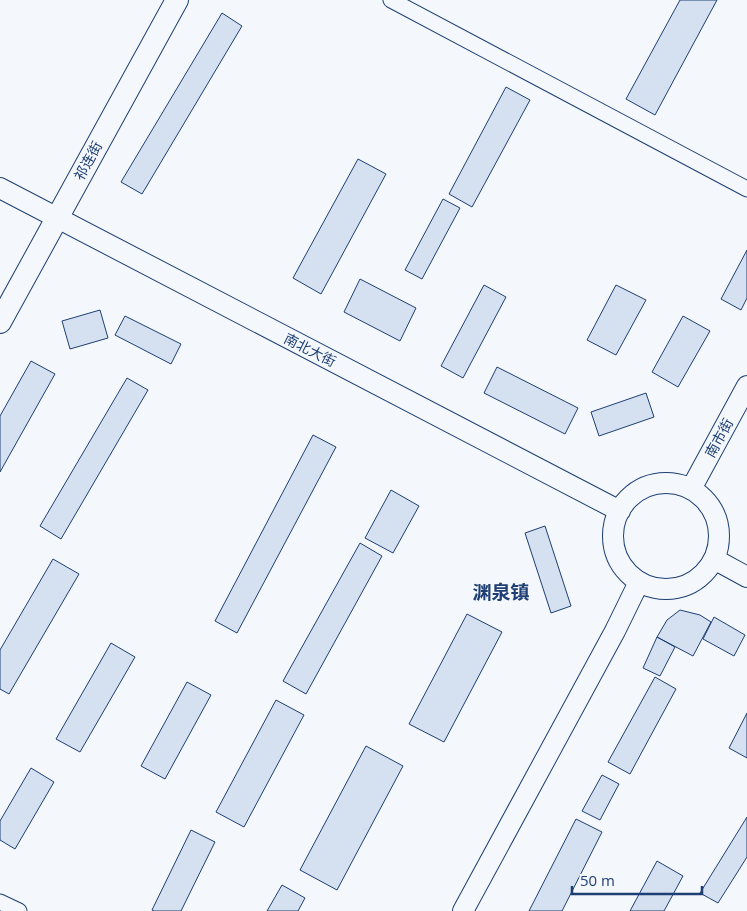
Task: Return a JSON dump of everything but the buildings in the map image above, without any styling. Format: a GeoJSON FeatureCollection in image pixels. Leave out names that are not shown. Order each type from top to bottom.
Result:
{"type":"FeatureCollection","features":[{"type":"Feature","properties":{"kind":"main road","name":"祁连街"},"geometry":{"type":"LineString","coordinates":[[0,322],[178,0]]}},
{"type":"Feature","properties":{"kind":"street"},"geometry":{"type":"LineString","coordinates":[[391,0],[747,189]]}},
{"type":"Feature","properties":{"kind":"street","name":"南北大街"},"geometry":{"type":"LineString","coordinates":[[0,188],[56,219],[620,510]]}},
{"type":"Feature","properties":{"kind":"street","name":"南市街"},"geometry":{"type":"LineString","coordinates":[[691,489],[747,386]]}},
{"type":"Feature","properties":{"kind":"street"},"geometry":{"type":"LineString","coordinates":[[660,484],[673,484],[691,489],[702,498],[714,513],[718,526],[718,546],[709,568],[695,581],[673,589],[648,587],[638,582],[624,569],[615,553],[613,542],[614,524],[620,510],[631,496],[642,489],[660,484]]}},
{"type":"Feature","properties":{"kind":"street"},"geometry":{"type":"LineString","coordinates":[[714,559],[747,577]]}},
{"type":"Feature","properties":{"kind":"street"},"geometry":{"type":"LineString","coordinates":[[463,911],[615,631],[638,582]]}},
{"type":"Feature","properties":{"kind":"street"},"geometry":{"type":"LineString","coordinates":[[0,902],[18,911]]}},
{"type":"Feature","properties":{"kind":"district","name":"渊泉镇"},"geometry":{"type":"Point","coordinates":[501,592]}}]}
